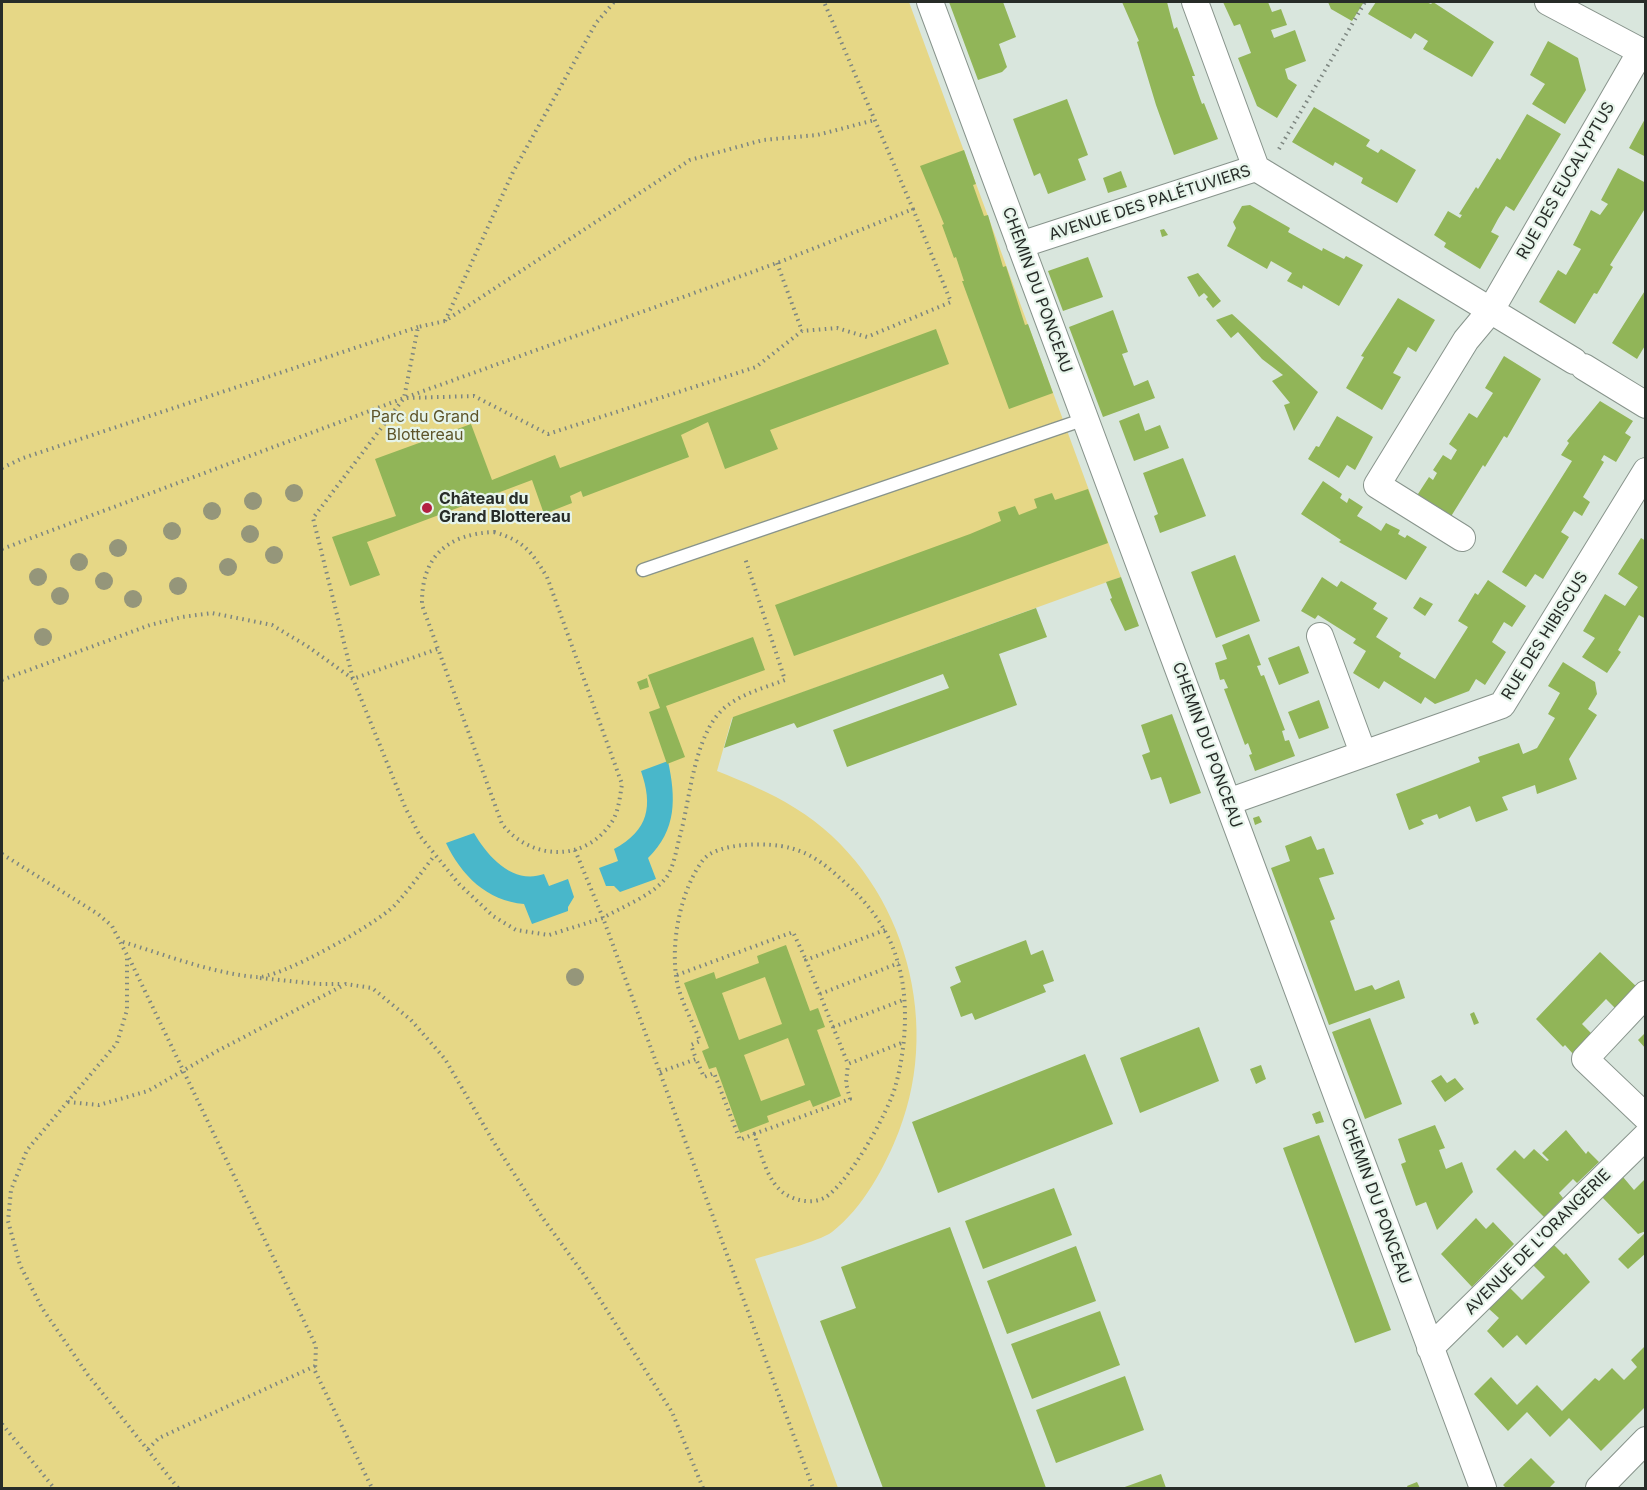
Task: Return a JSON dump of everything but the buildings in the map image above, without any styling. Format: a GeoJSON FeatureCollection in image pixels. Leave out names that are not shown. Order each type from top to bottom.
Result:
{"type":"FeatureCollection","features":[{"type":"Feature","properties":{"kind":"street","name":"CHEMIN DU PONCEAU"},"geometry":{"type":"LineString","coordinates":[[930,2],[1483,1488]]}},
{"type":"Feature","properties":{"kind":"street"},"geometry":{"type":"LineString","coordinates":[[1195,2],[1256,168]]}},
{"type":"Feature","properties":{"kind":"street","name":"RUE DES EUCALYPTUS"},"geometry":{"type":"LineString","coordinates":[[1462,538],[1377,485],[1466,340],[1491,310],[1643,53],[1548,2]]}},
{"type":"Feature","properties":{"kind":"street","name":"AVENUE DES PALÉTUVIERS"},"geometry":{"type":"LineString","coordinates":[[1020,245],[1256,168],[1491,310]]}},
{"type":"Feature","properties":{"kind":"street"},"geometry":{"type":"LineString","coordinates":[[1491,310],[1646,405]]}},
{"type":"Feature","properties":{"kind":"street","name":"RUE DES HIBISCUS"},"geometry":{"type":"LineString","coordinates":[[1228,802],[1502,705],[1646,471]]}},
{"type":"Feature","properties":{"kind":"street"},"geometry":{"type":"LineString","coordinates":[[1320,636],[1363,753]]}},
{"type":"Feature","properties":{"kind":"street"},"geometry":{"type":"LineString","coordinates":[[1646,994],[1585,1059],[1646,1117]]}},
{"type":"Feature","properties":{"kind":"street","name":"AVENUE DE L'ORANGERIE"},"geometry":{"type":"LineString","coordinates":[[1430,1348],[1646,1136]]}},
{"type":"Feature","properties":{"kind":"street"},"geometry":{"type":"LineString","coordinates":[[1599,1488],[1646,1440]]}},
{"type":"Feature","properties":{"kind":"lane"},"geometry":{"type":"LineString","coordinates":[[643,570],[1085,419]]}},
{"type":"Feature","properties":{"kind":"path"},"geometry":{"type":"LineString","coordinates":[[446,321],[513,172],[596,23],[614,2]]}},
{"type":"Feature","properties":{"kind":"path"},"geometry":{"type":"LineString","coordinates":[[404,398],[474,396],[548,434],[756,367],[802,331],[837,328],[867,337],[951,302],[825,2]]}},
{"type":"Feature","properties":{"kind":"path"},"geometry":{"type":"LineString","coordinates":[[1256,168],[1276,155],[1365,2]]}},
{"type":"Feature","properties":{"kind":"path"},"geometry":{"type":"LineString","coordinates":[[2,468],[45,451],[418,327],[446,321],[690,160],[763,140],[817,135],[875,120]]}},
{"type":"Feature","properties":{"kind":"path"},"geometry":{"type":"LineString","coordinates":[[2,549],[404,398],[777,263],[913,210]]}},
{"type":"Feature","properties":{"kind":"path"},"geometry":{"type":"LineString","coordinates":[[777,263],[802,331]]}},
{"type":"Feature","properties":{"kind":"path"},"geometry":{"type":"LineString","coordinates":[[418,327],[404,398],[313,518],[353,679],[405,807],[420,836],[434,856],[493,916],[516,930],[549,935],[603,918],[658,886],[668,875],[702,745],[716,716],[730,703],[785,680],[738,537]]}},
{"type":"Feature","properties":{"kind":"path"},"geometry":{"type":"LineString","coordinates":[[494,532],[512,537],[531,550],[547,577],[622,784],[618,809],[605,831],[594,841],[575,850],[555,853],[539,851],[523,844],[502,824],[437,649],[422,605],[421,589],[425,574],[443,547],[459,537],[473,533],[494,532]]}},
{"type":"Feature","properties":{"kind":"path"},"geometry":{"type":"LineString","coordinates":[[2,680],[150,626],[212,614],[272,625],[307,646],[353,679]]}},
{"type":"Feature","properties":{"kind":"path"},"geometry":{"type":"LineString","coordinates":[[353,679],[437,649]]}},
{"type":"Feature","properties":{"kind":"path"},"geometry":{"type":"LineString","coordinates":[[677,975],[793,932],[807,960],[848,1064],[846,1083],[850,1100],[754,1134],[740,1140],[714,1073],[704,1077],[690,1045],[700,1041],[678,984],[677,975],[675,946],[685,900],[705,858],[718,850],[746,845],[780,845],[808,853],[860,897],[885,930],[898,963],[903,1000],[904,1042],[896,1085],[886,1112],[840,1184],[825,1197],[814,1201],[798,1200],[783,1193],[771,1178],[754,1134]]}},
{"type":"Feature","properties":{"kind":"path"},"geometry":{"type":"LineString","coordinates":[[575,850],[603,918],[813,1488]]}},
{"type":"Feature","properties":{"kind":"path"},"geometry":{"type":"LineString","coordinates":[[2,854],[83,903],[112,926],[122,942],[316,1346],[315,1366],[372,1488]]}},
{"type":"Feature","properties":{"kind":"path"},"geometry":{"type":"LineString","coordinates":[[259,978],[308,959],[347,938],[393,907],[434,856]]}},
{"type":"Feature","properties":{"kind":"path"},"geometry":{"type":"LineString","coordinates":[[807,960],[885,930]]}},
{"type":"Feature","properties":{"kind":"path"},"geometry":{"type":"LineString","coordinates":[[122,942],[215,970],[259,978],[372,988],[411,1020],[445,1059],[493,1141],[542,1217],[585,1276],[672,1412],[702,1488]]}},
{"type":"Feature","properties":{"kind":"path"},"geometry":{"type":"LineString","coordinates":[[127,955],[127,1010],[117,1043],[27,1150],[11,1190],[8,1221],[20,1265],[42,1308],[88,1375],[178,1488]]}},
{"type":"Feature","properties":{"kind":"path"},"geometry":{"type":"LineString","coordinates":[[820,994],[898,963]]}},
{"type":"Feature","properties":{"kind":"path"},"geometry":{"type":"LineString","coordinates":[[68,1102],[99,1105],[148,1091],[346,984]]}},
{"type":"Feature","properties":{"kind":"path"},"geometry":{"type":"LineString","coordinates":[[833,1027],[903,1000]]}},
{"type":"Feature","properties":{"kind":"path"},"geometry":{"type":"LineString","coordinates":[[848,1064],[904,1042]]}},
{"type":"Feature","properties":{"kind":"path"},"geometry":{"type":"LineString","coordinates":[[660,1072],[696,1059]]}},
{"type":"Feature","properties":{"kind":"path"},"geometry":{"type":"LineString","coordinates":[[148,1449],[159,1438],[315,1366]]}},
{"type":"Feature","properties":{"kind":"path"},"geometry":{"type":"LineString","coordinates":[[2,1424],[54,1488]]}},
{"type":"Feature","properties":{"kind":"green space","name":"Parc du Grand Blottereau"},"geometry":{"type":"Polygon","coordinates":[[[2,2],[909,2],[1121,577],[732,718],[717,771],[766,792],[795,808],[832,836],[862,870],[886,909],[904,951],[914,996],[917,1042],[912,1087],[899,1131],[872,1186],[854,1211],[832,1232],[755,1259],[838,1488],[2,1488],[2,2]]]}},
{"type":"Feature","properties":{"kind":"water"},"geometry":{"type":"Polygon","coordinates":[[[668,761],[673,801],[672,813],[664,836],[648,858],[656,879],[620,892],[614,886],[606,886],[599,868],[618,861],[614,849],[635,834],[645,816],[647,795],[641,771],[668,761]]]}},
{"type":"Feature","properties":{"kind":"water"},"geometry":{"type":"Polygon","coordinates":[[[474,833],[486,851],[512,872],[522,876],[544,874],[549,886],[568,879],[574,897],[568,911],[532,924],[524,904],[498,898],[477,884],[459,866],[446,843],[474,833]]]}},
{"type":"Feature","properties":{"kind":"place","name":"Château du Grand Blottereau"},"geometry":{"type":"Point","coordinates":[427,508]}}]}
